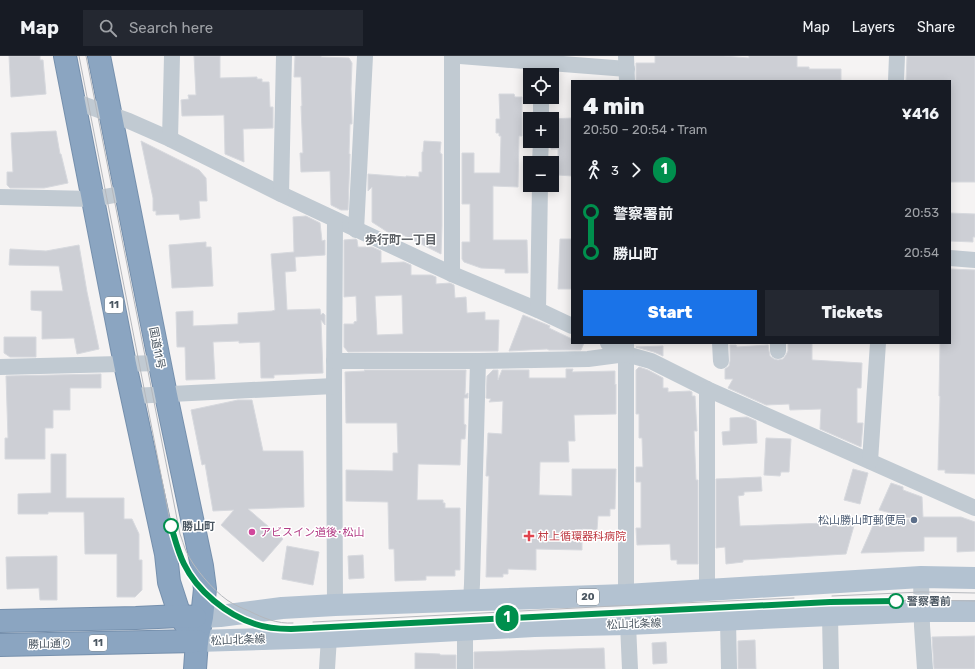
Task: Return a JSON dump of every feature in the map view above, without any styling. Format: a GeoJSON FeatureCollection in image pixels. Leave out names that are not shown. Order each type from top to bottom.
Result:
{"type":"FeatureCollection","features":[{"type":"Feature","properties":{"kind":"highway","name":"11"},"geometry":{"type":"LineString","coordinates":[[65,56],[125,364],[166,554],[169,582],[180,616]]}},
{"type":"Feature","properties":{"kind":"highway","name":"国道11号"},"geometry":{"type":"LineString","coordinates":[[99,56],[166,394],[202,566],[205,589],[194,669]]}},
{"type":"Feature","properties":{"kind":"highway","name":"11"},"geometry":{"type":"LineString","coordinates":[[0,621],[180,616],[202,617]]}},
{"type":"Feature","properties":{"kind":"highway"},"geometry":{"type":"LineString","coordinates":[[180,616],[197,641]]}},
{"type":"Feature","properties":{"kind":"highway","name":"勝山通り"},"geometry":{"type":"LineString","coordinates":[[0,645],[197,641]]}},
{"type":"Feature","properties":{"kind":"main road","name":"20"},"geometry":{"type":"LineString","coordinates":[[202,617],[282,608],[335,605],[626,595],[921,577],[975,578]]}},
{"type":"Feature","properties":{"kind":"main road","name":"松山北条線"},"geometry":{"type":"LineString","coordinates":[[197,641],[329,637],[534,626],[628,624],[922,611],[975,611]]}},
{"type":"Feature","properties":{"kind":"street"},"geometry":{"type":"LineString","coordinates":[[170,139],[172,56]]}},
{"type":"Feature","properties":{"kind":"street"},"geometry":{"type":"LineString","coordinates":[[281,194],[284,56]]}},
{"type":"Feature","properties":{"kind":"street"},"geometry":{"type":"LineString","coordinates":[[356,230],[364,56]]}},
{"type":"Feature","properties":{"kind":"street"},"geometry":{"type":"LineString","coordinates":[[452,56],[452,274]]}},
{"type":"Feature","properties":{"kind":"street"},"geometry":{"type":"LineString","coordinates":[[460,56],[536,68]]}},
{"type":"Feature","properties":{"kind":"street"},"geometry":{"type":"LineString","coordinates":[[896,80],[897,56]]}},
{"type":"Feature","properties":{"kind":"street"},"geometry":{"type":"LineString","coordinates":[[559,69],[626,69]]}},
{"type":"Feature","properties":{"kind":"street"},"geometry":{"type":"LineString","coordinates":[[74,102],[170,139],[356,230],[452,274],[571,326]]}},
{"type":"Feature","properties":{"kind":"street"},"geometry":{"type":"LineString","coordinates":[[538,310],[540,192]]}},
{"type":"Feature","properties":{"kind":"street"},"geometry":{"type":"LineString","coordinates":[[0,197],[93,199],[126,193]]}},
{"type":"Feature","properties":{"kind":"street"},"geometry":{"type":"LineString","coordinates":[[335,220],[335,605]]}},
{"type":"Feature","properties":{"kind":"street"},"geometry":{"type":"LineString","coordinates":[[951,258],[975,260]]}},
{"type":"Feature","properties":{"kind":"street"},"geometry":{"type":"LineString","coordinates":[[611,344],[626,349],[707,389],[975,508]]}},
{"type":"Feature","properties":{"kind":"street"},"geometry":{"type":"LineString","coordinates":[[720,344],[721,361]]}},
{"type":"Feature","properties":{"kind":"street"},"geometry":{"type":"LineString","coordinates":[[870,461],[878,344]]}},
{"type":"Feature","properties":{"kind":"street"},"geometry":{"type":"LineString","coordinates":[[334,361],[588,359],[626,349]]}},
{"type":"Feature","properties":{"kind":"street"},"geometry":{"type":"LineString","coordinates":[[626,349],[626,595]]}},
{"type":"Feature","properties":{"kind":"street"},"geometry":{"type":"LineString","coordinates":[[471,600],[478,361]]}},
{"type":"Feature","properties":{"kind":"street"},"geometry":{"type":"LineString","coordinates":[[0,367],[160,362]]}},
{"type":"Feature","properties":{"kind":"street"},"geometry":{"type":"LineString","coordinates":[[132,396],[334,386]]}},
{"type":"Feature","properties":{"kind":"street"},"geometry":{"type":"LineString","coordinates":[[707,389],[707,590]]}},
{"type":"Feature","properties":{"kind":"street"},"geometry":{"type":"LineString","coordinates":[[921,577],[925,669]]}},
{"type":"Feature","properties":{"kind":"street"},"geometry":{"type":"LineString","coordinates":[[830,615],[831,669]]}},
{"type":"Feature","properties":{"kind":"street"},"geometry":{"type":"LineString","coordinates":[[728,620],[729,669]]}},
{"type":"Feature","properties":{"kind":"street"},"geometry":{"type":"LineString","coordinates":[[628,624],[630,669]]}},
{"type":"Feature","properties":{"kind":"street"},"geometry":{"type":"LineString","coordinates":[[465,630],[465,669]]}},
{"type":"Feature","properties":{"kind":"street"},"geometry":{"type":"LineString","coordinates":[[327,669],[329,637]]}},
{"type":"Feature","properties":{"kind":"building"},"geometry":{"type":"Polygon","coordinates":[[[9,56],[40,56],[40,60],[43,60],[46,94],[11,97],[9,56]]]}},
{"type":"Feature","properties":{"kind":"building"},"geometry":{"type":"Polygon","coordinates":[[[194,56],[220,56],[220,78],[257,77],[257,79],[262,79],[262,82],[269,82],[270,107],[273,107],[273,128],[243,129],[244,162],[225,154],[224,115],[182,116],[181,100],[189,99],[188,95],[196,95],[194,56]]]}},
{"type":"Feature","properties":{"kind":"building"},"geometry":{"type":"Polygon","coordinates":[[[295,56],[349,58],[352,63],[352,124],[350,124],[348,210],[341,210],[331,205],[330,171],[301,172],[300,153],[303,153],[301,77],[294,77],[295,56]]]}},
{"type":"Feature","properties":{"kind":"building"},"geometry":{"type":"Polygon","coordinates":[[[655,56],[723,56],[749,58],[749,56],[797,56],[797,67],[809,67],[809,69],[841,69],[841,80],[636,80],[636,63],[655,63],[655,56]]]}},
{"type":"Feature","properties":{"kind":"building"},"geometry":{"type":"Polygon","coordinates":[[[907,56],[975,56],[975,182],[951,182],[951,80],[906,80],[907,56]]]}},
{"type":"Feature","properties":{"kind":"building"},"geometry":{"type":"Polygon","coordinates":[[[499,94],[514,94],[515,97],[522,97],[522,136],[519,136],[518,187],[493,186],[493,240],[527,240],[528,273],[505,273],[505,269],[481,268],[464,262],[462,259],[462,242],[470,242],[470,204],[462,204],[462,153],[474,153],[474,173],[500,173],[501,136],[499,136],[499,133],[496,133],[496,119],[500,119],[499,94]]]}},
{"type":"Feature","properties":{"kind":"building"},"geometry":{"type":"Polygon","coordinates":[[[571,118],[571,176],[559,175],[558,149],[551,149],[559,148],[559,119],[571,118]]]}},
{"type":"Feature","properties":{"kind":"building"},"geometry":{"type":"Polygon","coordinates":[[[56,131],[60,154],[68,183],[44,188],[10,188],[7,185],[7,172],[13,172],[11,133],[56,131]]]}},
{"type":"Feature","properties":{"kind":"building"},"geometry":{"type":"Polygon","coordinates":[[[141,141],[199,170],[206,178],[207,201],[199,201],[200,218],[180,220],[179,214],[156,215],[156,211],[153,211],[153,198],[141,141]]]}},
{"type":"Feature","properties":{"kind":"building"},"geometry":{"type":"Polygon","coordinates":[[[424,141],[441,142],[441,254],[399,233],[389,233],[372,222],[372,187],[368,191],[368,174],[419,177],[419,172],[422,172],[422,152],[424,141]]]}},
{"type":"Feature","properties":{"kind":"building"},"geometry":{"type":"Polygon","coordinates":[[[951,213],[975,214],[975,237],[973,237],[973,242],[951,241],[951,213]]]}},
{"type":"Feature","properties":{"kind":"building"},"geometry":{"type":"Polygon","coordinates":[[[306,216],[320,223],[322,241],[325,240],[325,255],[295,257],[296,271],[285,272],[287,310],[320,309],[321,315],[323,313],[325,315],[325,325],[321,320],[323,373],[274,375],[274,378],[261,378],[260,342],[213,342],[215,379],[186,380],[185,347],[177,347],[176,312],[193,311],[193,326],[238,324],[238,313],[275,310],[271,254],[294,252],[293,217],[306,216]]]}},
{"type":"Feature","properties":{"kind":"building"},"geometry":{"type":"Polygon","coordinates":[[[356,239],[358,247],[372,247],[381,251],[381,263],[404,262],[411,265],[411,275],[431,275],[436,277],[436,284],[450,283],[454,285],[455,298],[466,297],[467,313],[485,312],[485,320],[499,320],[498,351],[348,352],[344,347],[344,324],[354,324],[354,322],[357,321],[356,296],[344,297],[344,240],[356,239]],[[402,295],[375,296],[377,335],[403,334],[402,295]]]}},
{"type":"Feature","properties":{"kind":"building"},"geometry":{"type":"Polygon","coordinates":[[[560,239],[571,239],[571,289],[558,289],[560,239]]]}},
{"type":"Feature","properties":{"kind":"building"},"geometry":{"type":"Polygon","coordinates":[[[206,242],[206,247],[211,247],[213,286],[172,288],[169,245],[206,242]]]}},
{"type":"Feature","properties":{"kind":"building"},"geometry":{"type":"Polygon","coordinates":[[[79,245],[99,349],[77,354],[74,338],[42,339],[42,311],[31,310],[31,291],[63,291],[59,266],[9,265],[10,249],[46,251],[79,245]]]}},
{"type":"Feature","properties":{"kind":"building"},"geometry":{"type":"Polygon","coordinates":[[[951,269],[975,270],[975,474],[945,473],[945,470],[938,470],[940,344],[951,344],[951,269]]]}},
{"type":"Feature","properties":{"kind":"building"},"geometry":{"type":"Polygon","coordinates":[[[523,315],[550,326],[549,328],[571,339],[571,344],[584,344],[581,350],[547,349],[509,351],[523,315]]]}},
{"type":"Feature","properties":{"kind":"building"},"geometry":{"type":"Polygon","coordinates":[[[4,337],[36,337],[36,357],[10,357],[4,353],[4,337]]]}},
{"type":"Feature","properties":{"kind":"building"},"geometry":{"type":"Polygon","coordinates":[[[788,344],[812,344],[812,360],[862,363],[861,388],[857,388],[857,423],[863,423],[861,447],[820,429],[821,409],[790,410],[789,404],[766,405],[728,388],[733,379],[725,379],[725,369],[729,366],[730,361],[730,345],[736,345],[737,347],[768,345],[770,356],[778,360],[783,359],[788,351],[788,344]]]}},
{"type":"Feature","properties":{"kind":"building"},"geometry":{"type":"Polygon","coordinates":[[[663,346],[663,356],[636,347],[663,346]]]}},
{"type":"Feature","properties":{"kind":"building"},"geometry":{"type":"Polygon","coordinates":[[[639,367],[663,378],[663,388],[668,388],[668,392],[690,391],[692,392],[692,396],[695,396],[697,431],[694,431],[696,480],[698,480],[698,564],[677,564],[677,560],[671,560],[670,544],[637,545],[636,528],[641,528],[641,482],[636,482],[636,467],[643,467],[642,438],[639,438],[639,414],[636,414],[636,370],[639,367]]]}},
{"type":"Feature","properties":{"kind":"building"},"geometry":{"type":"Polygon","coordinates":[[[566,369],[573,369],[572,372],[615,371],[616,414],[574,415],[575,441],[568,441],[569,462],[540,462],[539,495],[572,496],[572,469],[616,469],[615,509],[610,509],[610,516],[598,516],[597,530],[582,529],[582,550],[536,549],[536,570],[508,569],[508,574],[503,574],[503,577],[486,577],[489,476],[486,476],[488,433],[502,434],[503,401],[489,402],[491,399],[486,398],[487,376],[493,370],[498,370],[498,380],[502,370],[529,370],[529,378],[566,378],[566,369]]]}},
{"type":"Feature","properties":{"kind":"building"},"geometry":{"type":"Polygon","coordinates":[[[364,370],[466,370],[465,395],[468,393],[468,398],[464,398],[464,424],[466,425],[465,439],[461,439],[460,465],[418,464],[417,500],[443,500],[443,503],[445,503],[445,508],[460,508],[460,570],[455,570],[455,576],[426,576],[426,580],[395,581],[394,549],[389,549],[388,502],[346,501],[346,470],[393,471],[393,453],[398,453],[397,423],[346,423],[345,372],[365,371],[364,370]]]}},
{"type":"Feature","properties":{"kind":"building"},"geometry":{"type":"Polygon","coordinates":[[[101,374],[101,388],[70,388],[70,410],[53,410],[53,428],[45,428],[45,459],[5,459],[5,438],[8,438],[6,376],[101,374]]]}},
{"type":"Feature","properties":{"kind":"building"},"geometry":{"type":"Polygon","coordinates":[[[238,400],[252,400],[263,451],[303,451],[304,507],[248,509],[283,539],[263,562],[221,525],[234,510],[213,511],[205,464],[202,465],[191,410],[238,400]]]}},
{"type":"Feature","properties":{"kind":"building"},"geometry":{"type":"Polygon","coordinates":[[[747,417],[756,421],[757,443],[723,445],[722,432],[730,431],[730,418],[747,417]]]}},
{"type":"Feature","properties":{"kind":"building"},"geometry":{"type":"Polygon","coordinates":[[[766,438],[791,439],[789,472],[781,472],[780,476],[764,475],[766,438]]]}},
{"type":"Feature","properties":{"kind":"building"},"geometry":{"type":"Polygon","coordinates":[[[51,454],[66,454],[66,498],[124,498],[124,519],[132,519],[139,534],[139,560],[142,560],[142,590],[135,597],[117,597],[117,554],[85,554],[84,512],[18,514],[18,494],[51,493],[51,454]]]}},
{"type":"Feature","properties":{"kind":"building"},"geometry":{"type":"Polygon","coordinates":[[[853,469],[868,473],[860,504],[844,500],[853,469]]]}},
{"type":"Feature","properties":{"kind":"building"},"geometry":{"type":"Polygon","coordinates":[[[761,477],[762,491],[744,492],[744,495],[738,496],[740,526],[855,522],[846,554],[743,560],[743,562],[726,564],[725,547],[716,548],[716,479],[761,477]]]}},
{"type":"Feature","properties":{"kind":"building"},"geometry":{"type":"Polygon","coordinates":[[[891,483],[903,487],[903,490],[922,497],[923,517],[961,517],[975,522],[975,551],[957,552],[957,537],[924,537],[924,551],[861,553],[875,521],[914,519],[879,510],[891,483]]]}},
{"type":"Feature","properties":{"kind":"building"},"geometry":{"type":"Polygon","coordinates":[[[287,546],[319,552],[313,585],[282,579],[287,546]]]}},
{"type":"Feature","properties":{"kind":"building"},"geometry":{"type":"Polygon","coordinates":[[[363,555],[364,578],[349,579],[348,556],[363,555]]]}},
{"type":"Feature","properties":{"kind":"building"},"geometry":{"type":"Polygon","coordinates":[[[57,556],[57,600],[40,600],[39,588],[7,589],[6,557],[57,556]]]}},
{"type":"Feature","properties":{"kind":"building"},"geometry":{"type":"Polygon","coordinates":[[[975,636],[975,669],[934,669],[932,637],[975,636]]]}},
{"type":"Feature","properties":{"kind":"building"},"geometry":{"type":"Polygon","coordinates":[[[755,640],[756,669],[738,669],[738,641],[755,640]]]}},
{"type":"Feature","properties":{"kind":"building"},"geometry":{"type":"Polygon","coordinates":[[[666,642],[667,663],[653,664],[652,643],[666,642]]]}},
{"type":"Feature","properties":{"kind":"building"},"geometry":{"type":"Polygon","coordinates":[[[604,648],[605,669],[474,669],[474,652],[604,648]]]}},
{"type":"Feature","properties":{"kind":"building"},"geometry":{"type":"Polygon","coordinates":[[[415,653],[456,655],[456,669],[415,669],[415,653]]]}},
{"type":"Feature","properties":{"kind":"tram line"},"geometry":{"type":"LineString","coordinates":[[79,56],[171,526],[184,564],[197,584],[214,601],[234,615],[255,624],[291,629],[830,602],[922,600],[975,601]]}},
{"type":"Feature","properties":{"kind":"tram line"},"geometry":{"type":"LineString","coordinates":[[86,56],[180,534],[185,549],[193,564],[204,578],[227,600],[265,618],[281,623],[293,623]]}},
{"type":"Feature","properties":{"kind":"tram line","name":"1"},"geometry":{"type":"LineString","coordinates":[[171,526],[184,566],[193,579],[213,601],[237,616],[255,624],[273,628],[291,629],[830,602],[896,601]]}},
{"type":"Feature","properties":{"kind":"tram line"},"geometry":{"type":"LineString","coordinates":[[832,596],[921,592],[975,593]]}},
{"type":"Feature","properties":{"kind":"tram line"},"geometry":{"type":"LineString","coordinates":[[313,622],[794,598]]}},
{"type":"Feature","properties":{"kind":"place","name":"松山勝山町郵便局"},"geometry":{"type":"Point","coordinates":[914,520]}},
{"type":"Feature","properties":{"kind":"place","name":"勝山町"},"geometry":{"type":"Point","coordinates":[171,526]}},
{"type":"Feature","properties":{"kind":"place","name":"アビスイン道後･松山"},"geometry":{"type":"Point","coordinates":[252,532]}},
{"type":"Feature","properties":{"kind":"place","name":"村上循環器科病院"},"geometry":{"type":"Point","coordinates":[529,536]}},
{"type":"Feature","properties":{"kind":"place","name":"警察署前"},"geometry":{"type":"Point","coordinates":[896,601]}},
{"type":"Feature","properties":{"kind":"district","name":"歩行町一丁目"},"geometry":{"type":"Point","coordinates":[401,240]}}]}
